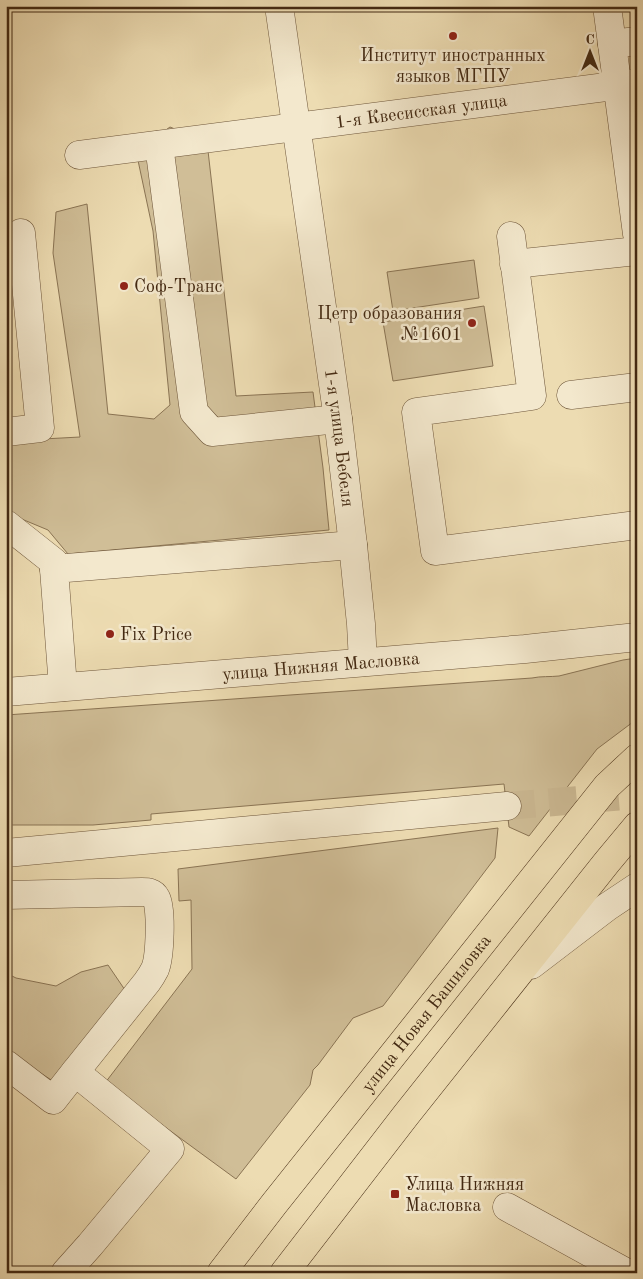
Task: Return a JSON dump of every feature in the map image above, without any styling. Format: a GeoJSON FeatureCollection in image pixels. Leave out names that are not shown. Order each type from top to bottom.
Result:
{"type":"FeatureCollection","features":[{"type":"Feature","properties":{"kind":"main road","name":"улица Новая Башиловка"},"geometry":{"type":"LineString","coordinates":[[221,1273],[280,1196],[607,786],[637,758]]}},
{"type":"Feature","properties":{"kind":"main road"},"geometry":{"type":"LineString","coordinates":[[285,1272],[406,1115],[637,826]]}},
{"type":"Feature","properties":{"kind":"street","name":"1-я улица Бебеля"},"geometry":{"type":"LineString","coordinates":[[279,6],[338,420],[353,545],[363,662]]}},
{"type":"Feature","properties":{"kind":"street"},"geometry":{"type":"LineString","coordinates":[[607,6],[624,42],[637,234]]}},
{"type":"Feature","properties":{"kind":"street","name":"1-я Квесисская улица"},"geometry":{"type":"LineString","coordinates":[[79,155],[627,85]]}},
{"type":"Feature","properties":{"kind":"street"},"geometry":{"type":"LineString","coordinates":[[159,145],[194,412],[212,432],[338,420]]}},
{"type":"Feature","properties":{"kind":"street"},"geometry":{"type":"LineString","coordinates":[[6,432],[40,428],[21,233]]}},
{"type":"Feature","properties":{"kind":"street"},"geometry":{"type":"LineString","coordinates":[[511,236],[532,396],[416,412],[435,551],[637,525]]}},
{"type":"Feature","properties":{"kind":"street"},"geometry":{"type":"LineString","coordinates":[[514,264],[637,251]]}},
{"type":"Feature","properties":{"kind":"street"},"geometry":{"type":"LineString","coordinates":[[571,395],[637,387]]}},
{"type":"Feature","properties":{"kind":"street"},"geometry":{"type":"LineString","coordinates":[[6,524],[54,562],[63,687]]}},
{"type":"Feature","properties":{"kind":"street"},"geometry":{"type":"LineString","coordinates":[[54,569],[353,545]]}},
{"type":"Feature","properties":{"kind":"street","name":"улица Нижняя Масловка"},"geometry":{"type":"LineString","coordinates":[[6,692],[525,649],[637,637]]}},
{"type":"Feature","properties":{"kind":"street"},"geometry":{"type":"LineString","coordinates":[[6,853],[507,806]]}},
{"type":"Feature","properties":{"kind":"street"},"geometry":{"type":"LineString","coordinates":[[516,976],[637,888]]}},
{"type":"Feature","properties":{"kind":"street"},"geometry":{"type":"LineString","coordinates":[[6,895],[150,892],[156,897],[159,908],[160,950],[156,968],[147,982],[53,1100],[6,1064]]}},
{"type":"Feature","properties":{"kind":"street"},"geometry":{"type":"LineString","coordinates":[[64,1273],[90,1245],[170,1149],[75,1072]]}},
{"type":"Feature","properties":{"kind":"street"},"geometry":{"type":"LineString","coordinates":[[507,1207],[627,1273]]}},
{"type":"Feature","properties":{"kind":"shaded area"},"geometry":{"type":"Polygon","coordinates":[[[170,127],[207,142],[236,396],[313,392],[329,530],[68,554],[48,530],[12,515],[6,515],[6,441],[80,437],[53,253],[56,212],[87,204],[108,414],[154,419],[170,405],[153,231],[136,151],[170,127]]]}},
{"type":"Feature","properties":{"kind":"shaded area"},"geometry":{"type":"Polygon","coordinates":[[[474,260],[479,298],[393,311],[387,272],[474,260]]]}},
{"type":"Feature","properties":{"kind":"shaded area"},"geometry":{"type":"Polygon","coordinates":[[[484,306],[493,366],[393,381],[383,322],[484,306]]]}},
{"type":"Feature","properties":{"kind":"shaded area"},"geometry":{"type":"Polygon","coordinates":[[[637,658],[637,719],[597,749],[529,836],[509,827],[504,784],[151,814],[151,820],[93,825],[6,825],[6,715],[559,676],[637,658]]]}},
{"type":"Feature","properties":{"kind":"shaded area"},"geometry":{"type":"Polygon","coordinates":[[[498,828],[495,858],[383,1006],[353,1018],[313,1070],[310,1085],[236,1179],[105,1083],[192,969],[191,900],[179,901],[178,869],[498,828]]]}},
{"type":"Feature","properties":{"kind":"shaded area"},"geometry":{"type":"Polygon","coordinates":[[[108,965],[125,990],[56,1083],[6,1051],[6,973],[16,978],[56,986],[81,972],[108,965]]]}},
{"type":"Feature","properties":{"kind":"tunnel"},"geometry":{"type":"LineString","coordinates":[[507,806],[637,795]]}},
{"type":"Feature","properties":{"kind":"place","name":"Институт иностранных языков МГПУ"},"geometry":{"type":"Point","coordinates":[453,36]}},
{"type":"Feature","properties":{"kind":"place","name":"Соф-Транс"},"geometry":{"type":"Point","coordinates":[124,286]}},
{"type":"Feature","properties":{"kind":"place","name":"Цетр образования №1601"},"geometry":{"type":"Point","coordinates":[472,323]}},
{"type":"Feature","properties":{"kind":"place","name":"Fix Price"},"geometry":{"type":"Point","coordinates":[110,634]}},
{"type":"Feature","properties":{"kind":"place","name":"Улица Нижняя Масловка"},"geometry":{"type":"Point","coordinates":[395,1194]}}]}
